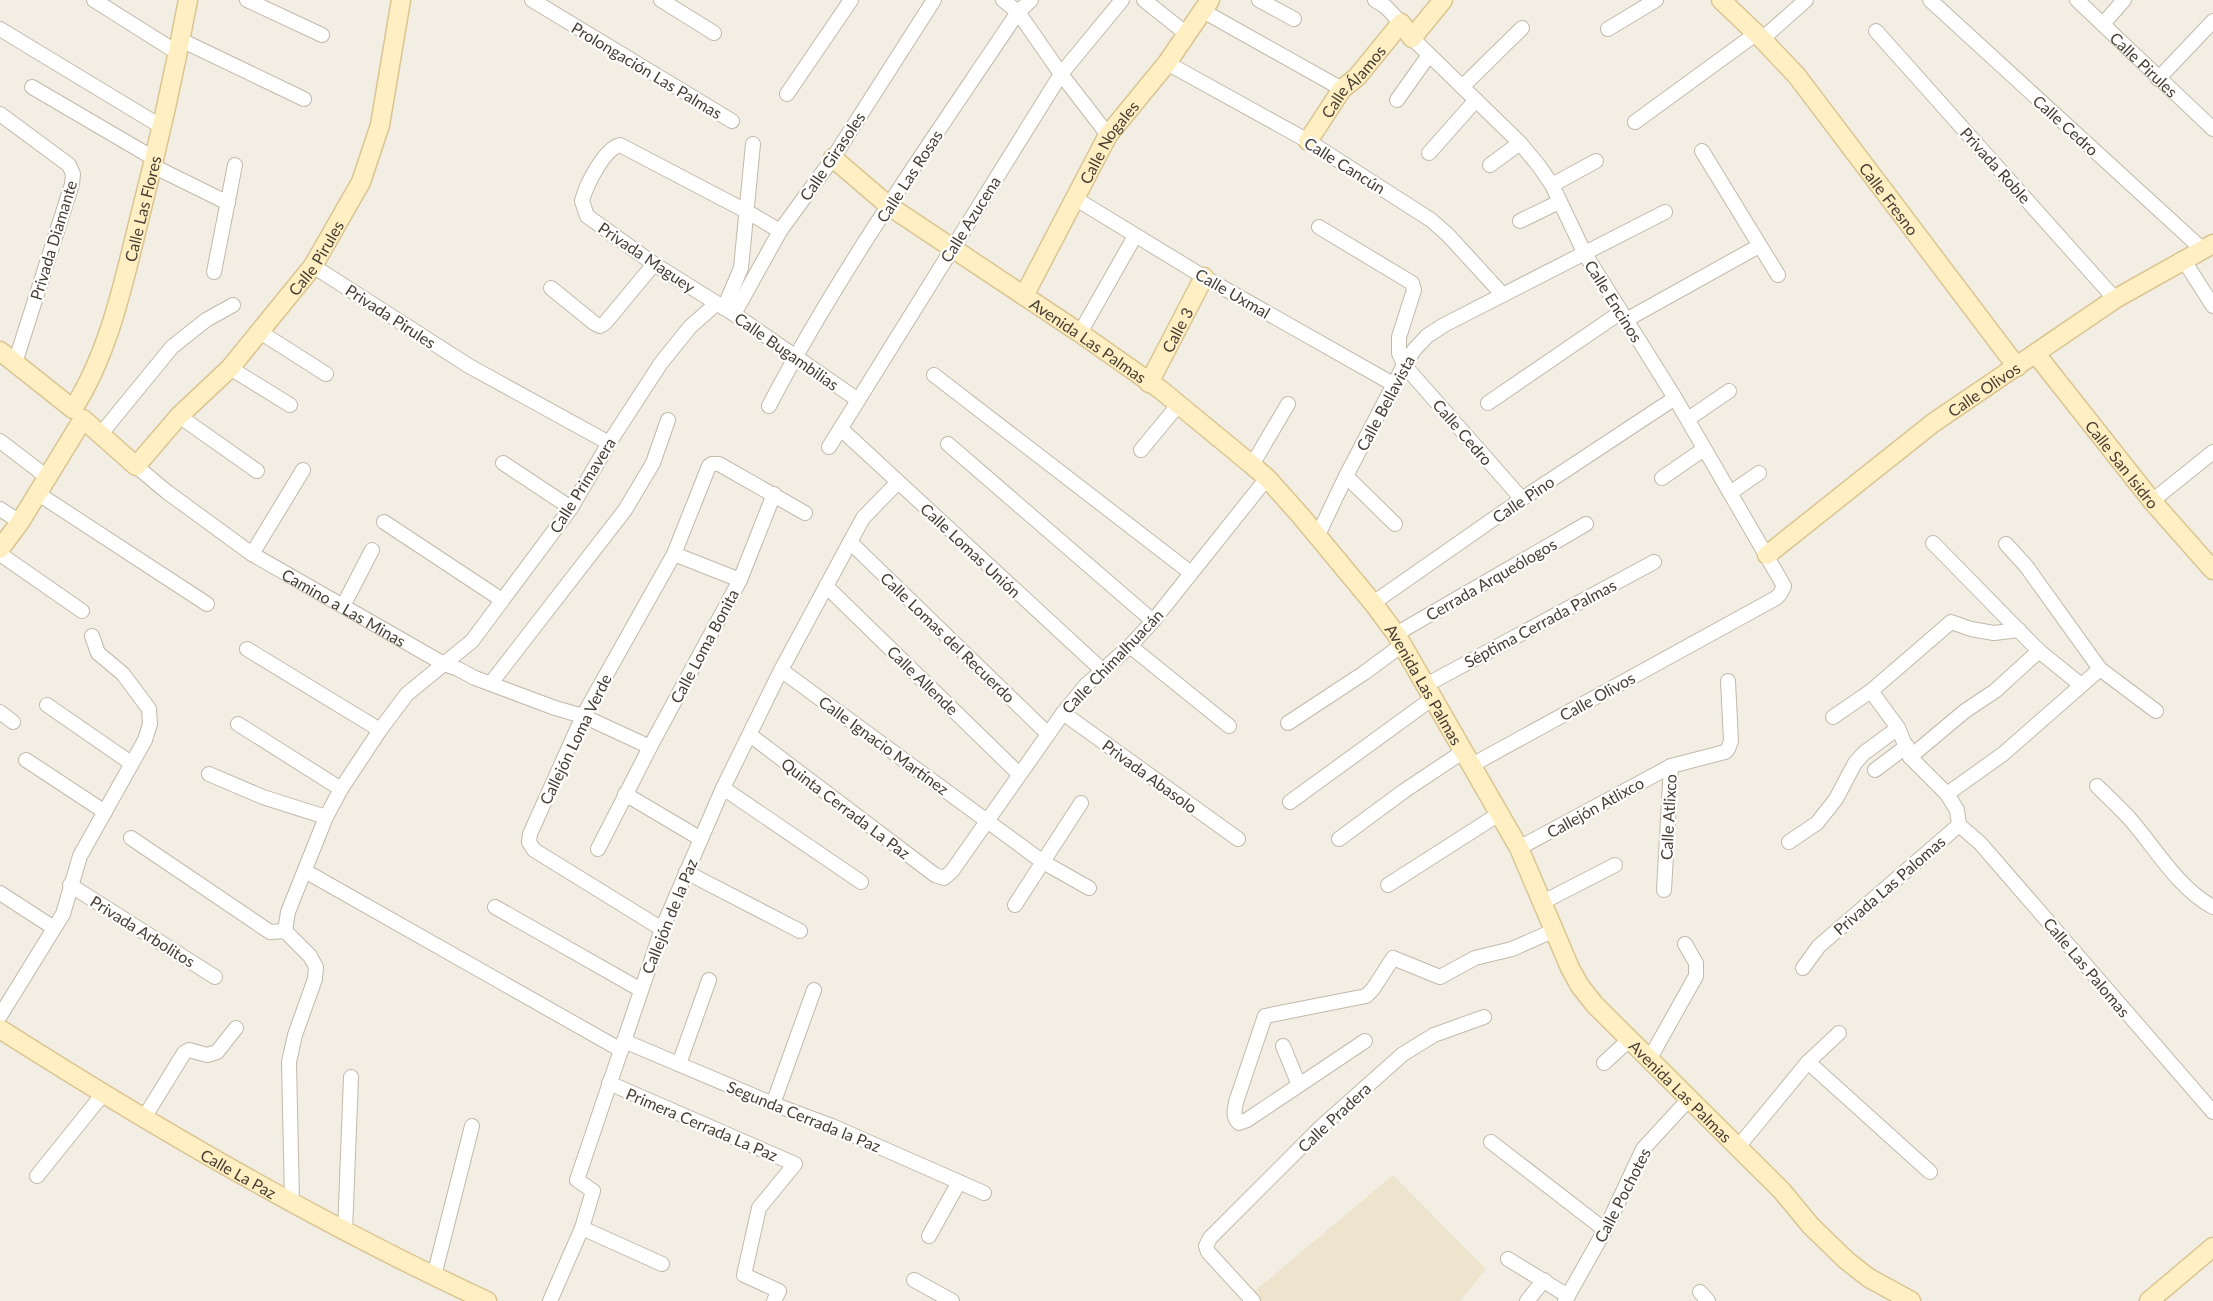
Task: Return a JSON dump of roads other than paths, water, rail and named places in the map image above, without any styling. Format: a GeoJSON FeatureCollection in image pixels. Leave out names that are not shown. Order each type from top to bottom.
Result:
{"type":"FeatureCollection","features":[{"type":"Feature","properties":{"kind":"main road","name":"Calle Las Flores"},"geometry":{"type":"LineString","coordinates":[[0,549],[20,522],[37,493],[78,414],[123,287],[154,163],[188,0]]}},
{"type":"Feature","properties":{"kind":"main road","name":"Calle Pirules"},"geometry":{"type":"LineString","coordinates":[[136,466],[179,416],[231,368],[313,266],[360,182],[380,125],[401,0]]}},
{"type":"Feature","properties":{"kind":"main road"},"geometry":{"type":"LineString","coordinates":[[1401,23],[1412,38],[1443,0]]}},
{"type":"Feature","properties":{"kind":"main road","name":"Calle Fresno"},"geometry":{"type":"LineString","coordinates":[[1721,0],[1760,36],[1797,76],[2017,368]]}},
{"type":"Feature","properties":{"kind":"main road","name":"Calle Nogales"},"geometry":{"type":"LineString","coordinates":[[1024,296],[1108,135],[1167,63],[1207,5]]}},
{"type":"Feature","properties":{"kind":"main road","name":"Calle Álamos"},"geometry":{"type":"LineString","coordinates":[[1308,141],[1342,89],[1357,77],[1401,23]]}},
{"type":"Feature","properties":{"kind":"main road","name":"Avenida Las Palmas"},"geometry":{"type":"LineString","coordinates":[[833,158],[889,206],[1080,333],[1179,404],[1267,478],[1373,603],[1399,640],[1519,848],[1580,986],[1594,1005],[1690,1098],[1846,1260],[1869,1278],[1911,1301]]}},
{"type":"Feature","properties":{"kind":"main road","name":"Calle Olivos"},"geometry":{"type":"LineString","coordinates":[[1767,555],[1933,423],[2017,368],[2115,299],[2208,246]]}},
{"type":"Feature","properties":{"kind":"main road","name":"Calle 3"},"geometry":{"type":"LineString","coordinates":[[1149,383],[1204,277]]}},
{"type":"Feature","properties":{"kind":"main road","name":"Camino a Las Minas"},"geometry":{"type":"LineString","coordinates":[[0,351],[78,414],[136,466]]}},
{"type":"Feature","properties":{"kind":"main road","name":"Calle San Isidro"},"geometry":{"type":"LineString","coordinates":[[2036,354],[2152,501],[2213,570]]}},
{"type":"Feature","properties":{"kind":"main road","name":"Calle La Paz"},"geometry":{"type":"LineString","coordinates":[[0,1029],[102,1094],[292,1202],[345,1231],[487,1301]]}},
{"type":"Feature","properties":{"kind":"main road"},"geometry":{"type":"LineString","coordinates":[[2149,1301],[2213,1247]]}},
{"type":"Feature","properties":{"kind":"street"},"geometry":{"type":"LineString","coordinates":[[94,0],[179,46],[304,99]]}},
{"type":"Feature","properties":{"kind":"street"},"geometry":{"type":"LineString","coordinates":[[248,0],[322,35]]}},
{"type":"Feature","properties":{"kind":"street","name":"Prolongación Las Palmas"},"geometry":{"type":"LineString","coordinates":[[532,0],[732,121]]}},
{"type":"Feature","properties":{"kind":"street"},"geometry":{"type":"LineString","coordinates":[[662,0],[714,33]]}},
{"type":"Feature","properties":{"kind":"street"},"geometry":{"type":"LineString","coordinates":[[787,94],[851,0]]}},
{"type":"Feature","properties":{"kind":"street","name":"Calle Girasoles"},"geometry":{"type":"LineString","coordinates":[[725,308],[833,158],[933,0]]}},
{"type":"Feature","properties":{"kind":"street"},"geometry":{"type":"LineString","coordinates":[[1003,0],[1018,12],[1061,74],[1108,135]]}},
{"type":"Feature","properties":{"kind":"street","name":"Calle Las Rosas"},"geometry":{"type":"LineString","coordinates":[[769,406],[795,357],[889,206],[1018,12],[1031,0]]}},
{"type":"Feature","properties":{"kind":"street","name":"Calle Azucena"},"geometry":{"type":"LineString","coordinates":[[829,447],[1061,74],[1122,0]]}},
{"type":"Feature","properties":{"kind":"street"},"geometry":{"type":"LineString","coordinates":[[1144,0],[1188,35]]}},
{"type":"Feature","properties":{"kind":"street"},"geometry":{"type":"LineString","coordinates":[[1259,0],[1294,19]]}},
{"type":"Feature","properties":{"kind":"street"},"geometry":{"type":"LineString","coordinates":[[1375,0],[1386,7],[1401,23]]}},
{"type":"Feature","properties":{"kind":"street"},"geometry":{"type":"LineString","coordinates":[[1608,29],[1656,0]]}},
{"type":"Feature","properties":{"kind":"street"},"geometry":{"type":"LineString","coordinates":[[1635,122],[1760,36],[1806,0]]}},
{"type":"Feature","properties":{"kind":"street","name":"Calle Cedro"},"geometry":{"type":"LineString","coordinates":[[1930,0],[2208,246]]}},
{"type":"Feature","properties":{"kind":"street"},"geometry":{"type":"LineString","coordinates":[[2103,24],[2124,0]]}},
{"type":"Feature","properties":{"kind":"street","name":"Calle Pirules"},"geometry":{"type":"LineString","coordinates":[[2080,1],[2158,79],[2213,129]]}},
{"type":"Feature","properties":{"kind":"street"},"geometry":{"type":"LineString","coordinates":[[1207,5],[1342,89]]}},
{"type":"Feature","properties":{"kind":"street"},"geometry":{"type":"LineString","coordinates":[[2158,79],[2213,21]]}},
{"type":"Feature","properties":{"kind":"street"},"geometry":{"type":"LineString","coordinates":[[1462,87],[1522,28]]}},
{"type":"Feature","properties":{"kind":"street"},"geometry":{"type":"LineString","coordinates":[[0,29],[162,127]]}},
{"type":"Feature","properties":{"kind":"street","name":"Privada Roble"},"geometry":{"type":"LineString","coordinates":[[1876,31],[2115,299]]}},
{"type":"Feature","properties":{"kind":"street","name":"Calle Encinos"},"geometry":{"type":"LineString","coordinates":[[1412,38],[1520,142],[1552,185],[1585,254],[1688,419],[1783,581],[1783,590]]}},
{"type":"Feature","properties":{"kind":"street"},"geometry":{"type":"LineString","coordinates":[[1396,100],[1429,55]]}},
{"type":"Feature","properties":{"kind":"street","name":"Calle Cancún"},"geometry":{"type":"LineString","coordinates":[[1167,63],[1308,141],[1431,220],[1448,235],[1503,295]]}},
{"type":"Feature","properties":{"kind":"street"},"geometry":{"type":"LineString","coordinates":[[32,87],[154,163],[228,203]]}},
{"type":"Feature","properties":{"kind":"street"},"geometry":{"type":"LineString","coordinates":[[1429,153],[1476,100]]}},
{"type":"Feature","properties":{"kind":"street","name":"Privada Diamante"},"geometry":{"type":"LineString","coordinates":[[0,114],[69,165],[73,174],[72,184],[15,363]]}},
{"type":"Feature","properties":{"kind":"street"},"geometry":{"type":"LineString","coordinates":[[1490,165],[1520,142]]}},
{"type":"Feature","properties":{"kind":"street"},"geometry":{"type":"LineString","coordinates":[[725,308],[741,268],[753,144]]}},
{"type":"Feature","properties":{"kind":"street","name":"Privada Maguey"},"geometry":{"type":"LineString","coordinates":[[725,308],[654,264],[587,216],[582,206],[583,195],[606,153],[615,147],[625,146],[746,211]]}},
{"type":"Feature","properties":{"kind":"street"},"geometry":{"type":"LineString","coordinates":[[1702,151],[1778,275]]}},
{"type":"Feature","properties":{"kind":"street"},"geometry":{"type":"LineString","coordinates":[[1552,185],[1596,161]]}},
{"type":"Feature","properties":{"kind":"street"},"geometry":{"type":"LineString","coordinates":[[214,272],[235,165]]}},
{"type":"Feature","properties":{"kind":"street","name":"Calle Uxmal"},"geometry":{"type":"LineString","coordinates":[[1076,199],[1204,277],[1393,384]]}},
{"type":"Feature","properties":{"kind":"street"},"geometry":{"type":"LineString","coordinates":[[1520,221],[1559,202]]}},
{"type":"Feature","properties":{"kind":"street"},"geometry":{"type":"LineString","coordinates":[[746,211],[780,231]]}},
{"type":"Feature","properties":{"kind":"street"},"geometry":{"type":"LineString","coordinates":[[1585,254],[1665,212]]}},
{"type":"Feature","properties":{"kind":"street"},"geometry":{"type":"LineString","coordinates":[[1319,227],[1408,280],[1414,286],[1398,345],[1404,365]]}},
{"type":"Feature","properties":{"kind":"street"},"geometry":{"type":"LineString","coordinates":[[1080,333],[1135,236]]}},
{"type":"Feature","properties":{"kind":"street"},"geometry":{"type":"LineString","coordinates":[[1488,403],[1623,316],[1759,246]]}},
{"type":"Feature","properties":{"kind":"street","name":"Calle Bellavista"},"geometry":{"type":"LineString","coordinates":[[1317,537],[1393,384],[1414,350],[1427,336],[1585,254]]}},
{"type":"Feature","properties":{"kind":"street"},"geometry":{"type":"LineString","coordinates":[[2183,259],[2213,306]]}},
{"type":"Feature","properties":{"kind":"street"},"geometry":{"type":"LineString","coordinates":[[551,288],[600,326],[605,323],[654,264]]}},
{"type":"Feature","properties":{"kind":"street","name":"Privada Pirules"},"geometry":{"type":"LineString","coordinates":[[313,266],[469,366],[609,443]]}},
{"type":"Feature","properties":{"kind":"street"},"geometry":{"type":"LineString","coordinates":[[100,435],[172,346],[206,320],[233,305]]}},
{"type":"Feature","properties":{"kind":"street","name":"Calle Bugambilias"},"geometry":{"type":"LineString","coordinates":[[725,308],[858,400]]}},
{"type":"Feature","properties":{"kind":"street","name":"Calle Primavera"},"geometry":{"type":"LineString","coordinates":[[285,932],[288,912],[326,817],[341,789],[380,730],[407,694],[472,641],[572,508],[609,443],[661,363],[690,327],[725,308]]}},
{"type":"Feature","properties":{"kind":"street"},"geometry":{"type":"LineString","coordinates":[[260,332],[326,374]]}},
{"type":"Feature","properties":{"kind":"street","name":"Calle Cedro"},"geometry":{"type":"LineString","coordinates":[[1404,365],[1522,499]]}},
{"type":"Feature","properties":{"kind":"street"},"geometry":{"type":"LineString","coordinates":[[231,368],[290,405]]}},
{"type":"Feature","properties":{"kind":"street"},"geometry":{"type":"LineString","coordinates":[[934,375],[1191,573]]}},
{"type":"Feature","properties":{"kind":"street"},"geometry":{"type":"LineString","coordinates":[[1688,419],[1729,391]]}},
{"type":"Feature","properties":{"kind":"street","name":"Calle Pino"},"geometry":{"type":"LineString","coordinates":[[1373,603],[1522,499],[1675,398]]}},
{"type":"Feature","properties":{"kind":"street"},"geometry":{"type":"LineString","coordinates":[[1141,450],[1179,404]]}},
{"type":"Feature","properties":{"kind":"street"},"geometry":{"type":"LineString","coordinates":[[1252,465],[1288,404]]}},
{"type":"Feature","properties":{"kind":"street"},"geometry":{"type":"LineString","coordinates":[[179,416],[257,471]]}},
{"type":"Feature","properties":{"kind":"street"},"geometry":{"type":"LineString","coordinates":[[491,683],[625,510],[653,463],[668,420]]}},
{"type":"Feature","properties":{"kind":"street","name":"Calle Lomas Unión"},"geometry":{"type":"LineString","coordinates":[[842,429],[1102,670]]}},
{"type":"Feature","properties":{"kind":"street"},"geometry":{"type":"LineString","coordinates":[[0,441],[46,477]]}},
{"type":"Feature","properties":{"kind":"street"},"geometry":{"type":"LineString","coordinates":[[948,444],[1153,621]]}},
{"type":"Feature","properties":{"kind":"street"},"geometry":{"type":"LineString","coordinates":[[1662,477],[1704,449]]}},
{"type":"Feature","properties":{"kind":"street"},"geometry":{"type":"LineString","coordinates":[[2152,501],[2213,452]]}},
{"type":"Feature","properties":{"kind":"street"},"geometry":{"type":"LineString","coordinates":[[503,463],[572,508]]}},
{"type":"Feature","properties":{"kind":"street","name":"Callejón Loma Verde"},"geometry":{"type":"LineString","coordinates":[[662,929],[534,850],[529,843],[530,834],[583,716],[674,554],[707,470],[712,464],[719,464],[774,494]]}},
{"type":"Feature","properties":{"kind":"street","name":"Camino a Las Minas"},"geometry":{"type":"LineString","coordinates":[[136,466],[167,492],[252,554],[444,664],[555,708],[583,716],[650,747]]}},
{"type":"Feature","properties":{"kind":"street"},"geometry":{"type":"LineString","coordinates":[[252,554],[303,470]]}},
{"type":"Feature","properties":{"kind":"street"},"geometry":{"type":"LineString","coordinates":[[1730,493],[1759,473]]}},
{"type":"Feature","properties":{"kind":"street"},"geometry":{"type":"LineString","coordinates":[[1346,476],[1395,524]]}},
{"type":"Feature","properties":{"kind":"street","name":"Calle Chimalhuacán"},"geometry":{"type":"LineString","coordinates":[[944,878],[952,871],[988,821],[1062,713],[1086,685],[1130,646],[1153,621],[1267,478]]}},
{"type":"Feature","properties":{"kind":"street","name":"Callejón de la Paz"},"geometry":{"type":"LineString","coordinates":[[550,1301],[582,1228],[593,1191],[578,1180],[640,990],[686,872],[723,788],[780,670],[863,518],[898,482]]}},
{"type":"Feature","properties":{"kind":"street"},"geometry":{"type":"LineString","coordinates":[[37,493],[207,604]]}},
{"type":"Feature","properties":{"kind":"street"},"geometry":{"type":"LineString","coordinates":[[774,494],[805,513]]}},
{"type":"Feature","properties":{"kind":"street","name":"Calle Loma Bonita"},"geometry":{"type":"LineString","coordinates":[[598,849],[740,580],[774,494]]}},
{"type":"Feature","properties":{"kind":"street"},"geometry":{"type":"LineString","coordinates":[[0,509],[20,522]]}},
{"type":"Feature","properties":{"kind":"street"},"geometry":{"type":"LineString","coordinates":[[384,522],[501,600]]}},
{"type":"Feature","properties":{"kind":"street","name":"Cerrada Arqueólogos"},"geometry":{"type":"LineString","coordinates":[[1288,723],[1364,673],[1399,640],[1545,547],[1586,524]]}},
{"type":"Feature","properties":{"kind":"street","name":"Calle Lomas del Recuerdo"},"geometry":{"type":"LineString","coordinates":[[850,542],[1047,733]]}},
{"type":"Feature","properties":{"kind":"street"},"geometry":{"type":"LineString","coordinates":[[1933,543],[2039,651],[2081,685]]}},
{"type":"Feature","properties":{"kind":"street"},"geometry":{"type":"LineString","coordinates":[[2006,544],[2026,566],[2100,669],[2156,711]]}},
{"type":"Feature","properties":{"kind":"street"},"geometry":{"type":"LineString","coordinates":[[343,606],[372,550]]}},
{"type":"Feature","properties":{"kind":"street"},"geometry":{"type":"LineString","coordinates":[[0,554],[82,611]]}},
{"type":"Feature","properties":{"kind":"street"},"geometry":{"type":"LineString","coordinates":[[674,554],[740,580]]}},
{"type":"Feature","properties":{"kind":"street","name":"Séptima Cerrada Palmas"},"geometry":{"type":"LineString","coordinates":[[1290,802],[1430,691],[1654,562]]}},
{"type":"Feature","properties":{"kind":"street","name":"Calle Allende"},"geometry":{"type":"LineString","coordinates":[[826,586],[1019,774]]}},
{"type":"Feature","properties":{"kind":"street","name":"Calle Olivos"},"geometry":{"type":"LineString","coordinates":[[1340,840],[1404,791],[1776,598],[1783,590]]}},
{"type":"Feature","properties":{"kind":"street"},"geometry":{"type":"LineString","coordinates":[[1833,717],[1871,692],[1951,622],[1971,629],[1994,633],[2019,630]]}},
{"type":"Feature","properties":{"kind":"street"},"geometry":{"type":"LineString","coordinates":[[0,1017],[63,914],[80,856],[145,740],[150,724],[149,709],[123,674],[98,652],[92,636]]}},
{"type":"Feature","properties":{"kind":"street"},"geometry":{"type":"LineString","coordinates":[[1130,646],[1229,726]]}},
{"type":"Feature","properties":{"kind":"street"},"geometry":{"type":"LineString","coordinates":[[248,649],[380,730]]}},
{"type":"Feature","properties":{"kind":"street"},"geometry":{"type":"LineString","coordinates":[[1875,770],[1909,751],[1995,691],[2039,651]]}},
{"type":"Feature","properties":{"kind":"street"},"geometry":{"type":"LineString","coordinates":[[1871,692],[1898,728],[1909,751],[1947,794],[2003,754],[2100,669]]}},
{"type":"Feature","properties":{"kind":"street","name":"Calle Ignacio Martínez"},"geometry":{"type":"LineString","coordinates":[[780,670],[1043,862],[1089,888]]}},
{"type":"Feature","properties":{"kind":"street","name":"Calle Atlixco"},"geometry":{"type":"LineString","coordinates":[[1664,890],[1671,765],[1728,749],[1731,741],[1728,681]]}},
{"type":"Feature","properties":{"kind":"street"},"geometry":{"type":"LineString","coordinates":[[47,705],[131,763]]}},
{"type":"Feature","properties":{"kind":"street"},"geometry":{"type":"LineString","coordinates":[[0,712],[13,722]]}},
{"type":"Feature","properties":{"kind":"street","name":"Privada Abasolo"},"geometry":{"type":"LineString","coordinates":[[1062,713],[1238,839]]}},
{"type":"Feature","properties":{"kind":"street"},"geometry":{"type":"LineString","coordinates":[[238,724],[341,789]]}},
{"type":"Feature","properties":{"kind":"street"},"geometry":{"type":"LineString","coordinates":[[1789,842],[1817,823],[1836,799],[1855,763],[1898,728]]}},
{"type":"Feature","properties":{"kind":"street","name":"Quinta Cerrada La Paz"},"geometry":{"type":"LineString","coordinates":[[750,735],[935,874],[944,878]]}},
{"type":"Feature","properties":{"kind":"street"},"geometry":{"type":"LineString","coordinates":[[26,760],[105,812]]}},
{"type":"Feature","properties":{"kind":"street","name":"Callejón Atlixco"},"geometry":{"type":"LineString","coordinates":[[1519,848],[1671,765]]}},
{"type":"Feature","properties":{"kind":"street"},"geometry":{"type":"LineString","coordinates":[[209,774],[263,797],[326,817]]}},
{"type":"Feature","properties":{"kind":"street"},"geometry":{"type":"LineString","coordinates":[[2097,786],[2129,818],[2187,888],[2200,900],[2213,907]]}},
{"type":"Feature","properties":{"kind":"street"},"geometry":{"type":"LineString","coordinates":[[723,788],[861,882]]}},
{"type":"Feature","properties":{"kind":"street"},"geometry":{"type":"LineString","coordinates":[[625,794],[701,839]]}},
{"type":"Feature","properties":{"kind":"street","name":"Privada Las Palomas"},"geometry":{"type":"LineString","coordinates":[[1803,968],[1819,946],[1959,825],[1957,810],[1947,794]]}},
{"type":"Feature","properties":{"kind":"street"},"geometry":{"type":"LineString","coordinates":[[1016,905],[1081,803]]}},
{"type":"Feature","properties":{"kind":"street"},"geometry":{"type":"LineString","coordinates":[[1388,885],[1499,814]]}},
{"type":"Feature","properties":{"kind":"street","name":"Calle Las Palomas"},"geometry":{"type":"LineString","coordinates":[[1959,825],[1980,843],[2213,1112]]}},
{"type":"Feature","properties":{"kind":"street"},"geometry":{"type":"LineString","coordinates":[[131,838],[270,932],[285,932],[310,956],[316,967],[315,979],[295,1035],[289,1062],[292,1202]]}},
{"type":"Feature","properties":{"kind":"street"},"geometry":{"type":"LineString","coordinates":[[1543,902],[1615,865]]}},
{"type":"Feature","properties":{"kind":"street","name":"Segunda Cerrada la Paz"},"geometry":{"type":"LineString","coordinates":[[305,871],[622,1045],[679,1064],[832,1126],[984,1193]]}},
{"type":"Feature","properties":{"kind":"street"},"geometry":{"type":"LineString","coordinates":[[686,872],[800,931]]}},
{"type":"Feature","properties":{"kind":"street","name":"Privada Arbolitos"},"geometry":{"type":"LineString","coordinates":[[70,885],[215,976]]}},
{"type":"Feature","properties":{"kind":"street"},"geometry":{"type":"LineString","coordinates":[[0,893],[54,928]]}},
{"type":"Feature","properties":{"kind":"street"},"geometry":{"type":"LineString","coordinates":[[495,907],[640,990]]}},
{"type":"Feature","properties":{"kind":"street"},"geometry":{"type":"LineString","coordinates":[[1365,1041],[1243,1122],[1239,1123],[1236,1120],[1234,1116],[1236,1102],[1265,1016],[1366,996],[1393,958],[1440,977],[1475,958],[1512,949],[1556,930]]}},
{"type":"Feature","properties":{"kind":"street"},"geometry":{"type":"LineString","coordinates":[[1650,1058],[1696,976],[1696,963],[1685,944]]}},
{"type":"Feature","properties":{"kind":"street"},"geometry":{"type":"LineString","coordinates":[[679,1064],[710,980]]}},
{"type":"Feature","properties":{"kind":"street"},"geometry":{"type":"LineString","coordinates":[[773,1104],[814,990]]}},
{"type":"Feature","properties":{"kind":"street","name":"Calle Pradera"},"geometry":{"type":"LineString","coordinates":[[1253,1301],[1208,1252],[1206,1246],[1210,1238],[1321,1127],[1403,1054],[1434,1035],[1484,1017]]}},
{"type":"Feature","properties":{"kind":"street"},"geometry":{"type":"LineString","coordinates":[[144,1118],[184,1053],[189,1050],[207,1055],[218,1052],[236,1028]]}},
{"type":"Feature","properties":{"kind":"street"},"geometry":{"type":"LineString","coordinates":[[1738,1147],[1808,1062],[1839,1033]]}},
{"type":"Feature","properties":{"kind":"street"},"geometry":{"type":"LineString","coordinates":[[1604,1063],[1630,1039]]}},
{"type":"Feature","properties":{"kind":"street"},"geometry":{"type":"LineString","coordinates":[[1283,1046],[1299,1085]]}},
{"type":"Feature","properties":{"kind":"street"},"geometry":{"type":"LineString","coordinates":[[1808,1062],[1930,1172]]}},
{"type":"Feature","properties":{"kind":"street"},"geometry":{"type":"LineString","coordinates":[[345,1231],[351,1077]]}},
{"type":"Feature","properties":{"kind":"street","name":"Primera Cerrada La Paz"},"geometry":{"type":"LineString","coordinates":[[609,1083],[795,1164],[759,1208],[744,1275],[779,1291],[774,1301]]}},
{"type":"Feature","properties":{"kind":"street"},"geometry":{"type":"LineString","coordinates":[[37,1176],[102,1094]]}},
{"type":"Feature","properties":{"kind":"street","name":"Calle Pochotes"},"geometry":{"type":"LineString","coordinates":[[1567,1299],[1605,1230],[1643,1149],[1690,1098]]}},
{"type":"Feature","properties":{"kind":"street"},"geometry":{"type":"LineString","coordinates":[[434,1276],[472,1126]]}},
{"type":"Feature","properties":{"kind":"street"},"geometry":{"type":"LineString","coordinates":[[1491,1142],[1605,1230]]}},
{"type":"Feature","properties":{"kind":"street"},"geometry":{"type":"LineString","coordinates":[[929,1236],[960,1182]]}},
{"type":"Feature","properties":{"kind":"street"},"geometry":{"type":"LineString","coordinates":[[582,1228],[662,1264]]}},
{"type":"Feature","properties":{"kind":"street"},"geometry":{"type":"LineString","coordinates":[[1508,1259],[1544,1280],[1567,1299]]}},
{"type":"Feature","properties":{"kind":"street"},"geometry":{"type":"LineString","coordinates":[[914,1280],[952,1301]]}},
{"type":"Feature","properties":{"kind":"street"},"geometry":{"type":"LineString","coordinates":[[1527,1301],[1544,1280]]}}]}
